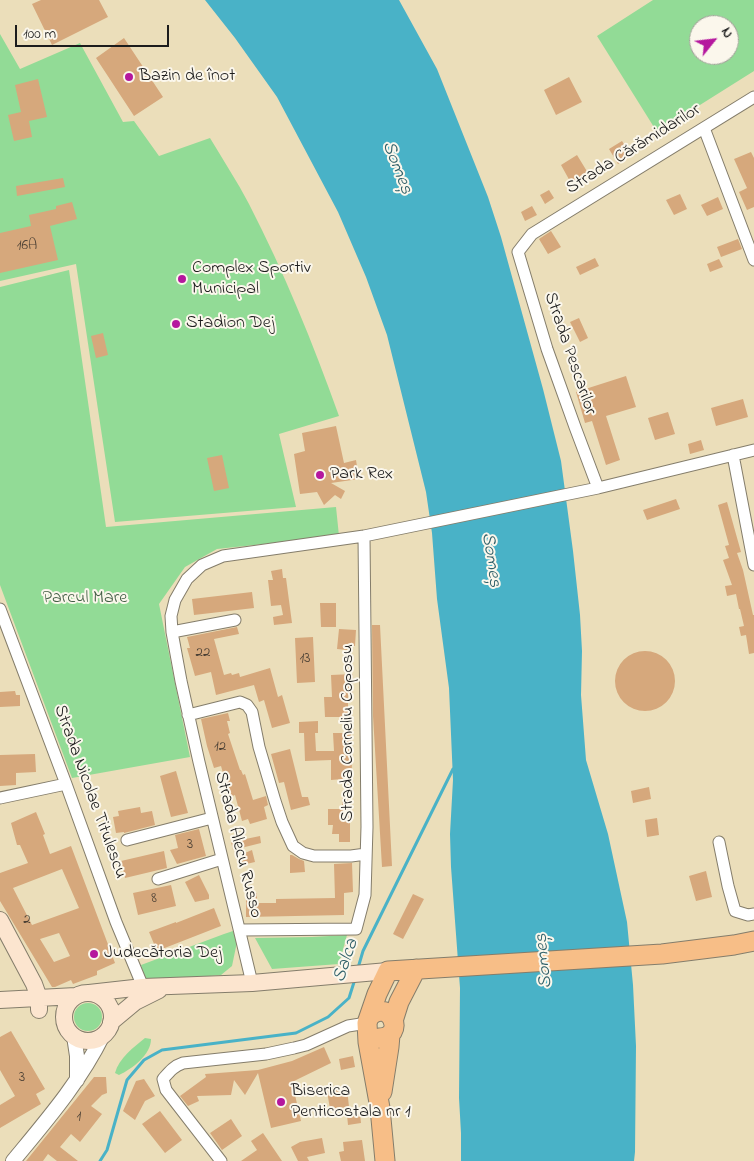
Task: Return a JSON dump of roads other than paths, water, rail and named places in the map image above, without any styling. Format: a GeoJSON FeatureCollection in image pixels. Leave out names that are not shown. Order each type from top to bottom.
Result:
{"type":"FeatureCollection","features":[{"type":"Feature","properties":{"kind":"highway"},"geometry":{"type":"LineString","coordinates":[[385,1161],[380,1108],[368,1042],[368,1023],[377,994],[388,971],[662,954],[754,941]]}},
{"type":"Feature","properties":{"kind":"highway"},"geometry":{"type":"LineString","coordinates":[[380,1108],[392,1028],[400,1002],[425,968]]}},
{"type":"Feature","properties":{"kind":"highway"},"geometry":{"type":"LineString","coordinates":[[368,1023],[378,1012],[384,1012],[389,1014],[392,1028]]}},
{"type":"Feature","properties":{"kind":"main road"},"geometry":{"type":"LineString","coordinates":[[0,920],[34,984],[39,1004]]}},
{"type":"Feature","properties":{"kind":"main road"},"geometry":{"type":"LineString","coordinates":[[0,1009],[39,1004],[82,994],[142,988],[252,983],[388,971]]}},
{"type":"Feature","properties":{"kind":"main road"},"geometry":{"type":"LineString","coordinates":[[107,1029],[111,1010],[105,1000],[95,994],[82,994],[71,999],[65,1008],[64,1020],[67,1029],[74,1036],[86,1041],[92,1040],[107,1029],[121,1013],[140,999],[169,986]]}},
{"type":"Feature","properties":{"kind":"main road"},"geometry":{"type":"LineString","coordinates":[[0,1000],[39,1004],[64,1020]]}},
{"type":"Feature","properties":{"kind":"street","name":"Strada Cărămidarilor"},"geometry":{"type":"LineString","coordinates":[[532,234],[754,97]]}},
{"type":"Feature","properties":{"kind":"street"},"geometry":{"type":"LineString","coordinates":[[704,128],[754,260]]}},
{"type":"Feature","properties":{"kind":"street","name":"Strada Pescarilor"},"geometry":{"type":"LineString","coordinates":[[532,234],[518,252],[550,358],[575,427],[593,489]]}},
{"type":"Feature","properties":{"kind":"street","name":"Strada Alecu Russo"},"geometry":{"type":"LineString","coordinates":[[252,983],[188,715],[172,632],[171,616],[175,600],[188,580],[202,565],[222,556],[364,536],[593,489],[754,450]]}},
{"type":"Feature","properties":{"kind":"street"},"geometry":{"type":"LineString","coordinates":[[732,455],[754,565]]}},
{"type":"Feature","properties":{"kind":"street","name":"Strada Corneliu Coposu"},"geometry":{"type":"LineString","coordinates":[[240,930],[356,929],[365,895],[367,827],[364,536]]}},
{"type":"Feature","properties":{"kind":"street","name":"Strada Nicolae Titulescu"},"geometry":{"type":"LineString","coordinates":[[0,609],[142,988]]}},
{"type":"Feature","properties":{"kind":"street"},"geometry":{"type":"LineString","coordinates":[[172,632],[235,620]]}},
{"type":"Feature","properties":{"kind":"street"},"geometry":{"type":"LineString","coordinates":[[188,715],[240,702],[247,705],[252,712],[280,815],[293,846],[303,854],[314,856],[366,854]]}},
{"type":"Feature","properties":{"kind":"street"},"geometry":{"type":"LineString","coordinates":[[0,798],[66,784]]}},
{"type":"Feature","properties":{"kind":"street"},"geometry":{"type":"LineString","coordinates":[[127,840],[212,818]]}},
{"type":"Feature","properties":{"kind":"street"},"geometry":{"type":"LineString","coordinates":[[719,842],[735,911],[748,915],[754,914]]}},
{"type":"Feature","properties":{"kind":"street"},"geometry":{"type":"LineString","coordinates":[[158,879],[222,859]]}},
{"type":"Feature","properties":{"kind":"street"},"geometry":{"type":"LineString","coordinates":[[221,1161],[166,1090],[163,1079],[171,1069],[183,1062],[266,1054],[294,1048],[306,1045],[348,1026],[368,1023]]}},
{"type":"Feature","properties":{"kind":"street"},"geometry":{"type":"LineString","coordinates":[[13,1161],[67,1095],[91,1059],[107,1029]]}},
{"type":"Feature","properties":{"kind":"street"},"geometry":{"type":"LineString","coordinates":[[74,1036],[77,1056],[77,1080]]}},
{"type":"Feature","properties":{"kind":"water","name":"Someș"},"geometry":{"type":"Polygon","coordinates":[[[205,0],[399,0],[437,69],[488,197],[501,237],[561,461],[580,615],[582,651],[581,695],[586,760],[608,834],[627,922],[636,1046],[634,1161],[461,1161],[459,1098],[460,988],[451,867],[450,834],[453,780],[449,688],[437,599],[432,533],[426,492],[387,335],[366,277],[338,212],[277,97],[205,0]]]}},
{"type":"Feature","properties":{"kind":"waterway","name":"Salca"},"geometry":{"type":"LineString","coordinates":[[358,968],[363,951],[453,769]]}},
{"type":"Feature","properties":{"kind":"waterway","name":"Salca"},"geometry":{"type":"LineString","coordinates":[[100,1161],[107,1150],[127,1080],[144,1060],[162,1050],[296,1033],[328,1017],[349,998],[355,979]]}},
{"type":"Feature","properties":{"kind":"place","name":"Bazin de înot"},"geometry":{"type":"Point","coordinates":[129,77]}},
{"type":"Feature","properties":{"kind":"place","name":"Complex Sportiv Municipal"},"geometry":{"type":"Point","coordinates":[182,279]}},
{"type":"Feature","properties":{"kind":"place","name":"Stadion Dej"},"geometry":{"type":"Point","coordinates":[176,324]}},
{"type":"Feature","properties":{"kind":"place","name":"Park Rex"},"geometry":{"type":"Point","coordinates":[320,475]}},
{"type":"Feature","properties":{"kind":"place","name":"Judecătoria Dej"},"geometry":{"type":"Point","coordinates":[94,954]}},
{"type":"Feature","properties":{"kind":"place","name":"Biserica Penticostala nr 1"},"geometry":{"type":"Point","coordinates":[281,1102]}},
{"type":"Feature","properties":{"kind":"park label","name":"Parcul Mare"},"geometry":{"type":"Point","coordinates":[85,599]}}]}
